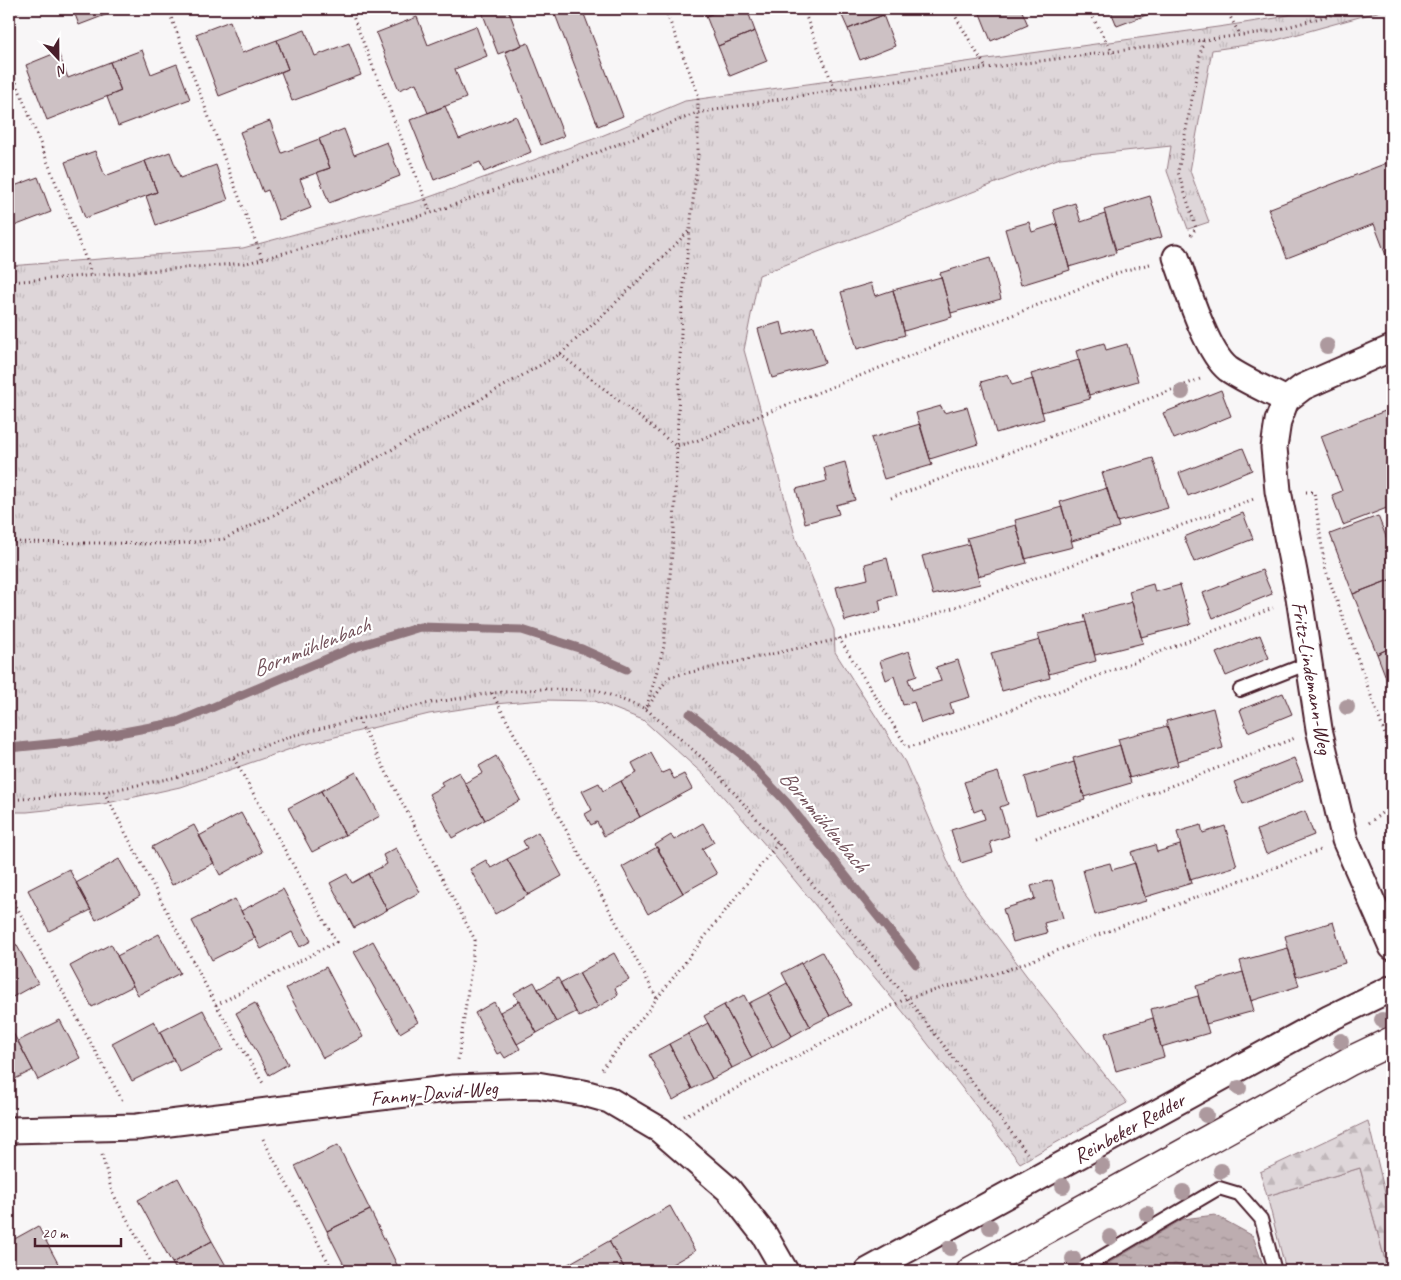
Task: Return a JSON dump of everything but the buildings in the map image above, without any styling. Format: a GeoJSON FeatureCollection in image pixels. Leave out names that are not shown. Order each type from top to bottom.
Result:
{"type":"FeatureCollection","features":[{"type":"Feature","properties":{"kind":"main road"},"geometry":{"type":"LineString","coordinates":[[971,1271],[1341,1066],[1392,1041]]}},
{"type":"Feature","properties":{"kind":"street"},"geometry":{"type":"LineString","coordinates":[[1176,257],[1202,327],[1214,350],[1227,368],[1286,400],[1303,387],[1392,348]]}},
{"type":"Feature","properties":{"kind":"street","name":"Fritz-Lindemann-Weg"},"geometry":{"type":"LineString","coordinates":[[1286,400],[1278,422],[1274,448],[1278,490],[1299,597],[1319,729],[1345,840],[1392,948]]}},
{"type":"Feature","properties":{"kind":"street","name":"Reinbeker Redder"},"geometry":{"type":"LineString","coordinates":[[868,1271],[1330,1018],[1392,988]]}},
{"type":"Feature","properties":{"kind":"street","name":"Fanny-David-Weg"},"geometry":{"type":"LineString","coordinates":[[9,1130],[137,1126],[454,1088],[537,1085],[584,1093],[610,1100],[660,1130],[729,1190],[765,1236],[785,1271]]}},
{"type":"Feature","properties":{"kind":"lane"},"geometry":{"type":"LineString","coordinates":[[1240,690],[1309,663]]}},
{"type":"Feature","properties":{"kind":"lane"},"geometry":{"type":"LineString","coordinates":[[1078,1271],[1219,1188],[1238,1194],[1261,1219],[1276,1271]]}},
{"type":"Feature","properties":{"kind":"path"},"geometry":{"type":"LineString","coordinates":[[168,9],[262,259]]}},
{"type":"Feature","properties":{"kind":"path"},"geometry":{"type":"LineString","coordinates":[[350,9],[431,213]]}},
{"type":"Feature","properties":{"kind":"path"},"geometry":{"type":"LineString","coordinates":[[646,709],[664,646],[674,528],[682,304],[698,154],[698,94],[665,9]]}},
{"type":"Feature","properties":{"kind":"path"},"geometry":{"type":"LineString","coordinates":[[803,9],[835,90]]}},
{"type":"Feature","properties":{"kind":"path"},"geometry":{"type":"LineString","coordinates":[[951,9],[986,68]]}},
{"type":"Feature","properties":{"kind":"path"},"geometry":{"type":"LineString","coordinates":[[1088,9],[1113,53]]}},
{"type":"Feature","properties":{"kind":"path"},"geometry":{"type":"LineString","coordinates":[[1226,9],[1240,35]]}},
{"type":"Feature","properties":{"kind":"path"},"geometry":{"type":"LineString","coordinates":[[9,282],[247,263],[431,213],[578,160],[697,113],[986,68],[1274,31],[1352,9]]}},
{"type":"Feature","properties":{"kind":"path"},"geometry":{"type":"LineString","coordinates":[[676,446],[696,441],[1123,271],[1176,257],[1196,228],[1178,172],[1203,40]]}},
{"type":"Feature","properties":{"kind":"path"},"geometry":{"type":"LineString","coordinates":[[9,64],[92,275]]}},
{"type":"Feature","properties":{"kind":"path"},"geometry":{"type":"LineString","coordinates":[[9,542],[175,544],[224,539],[272,516],[393,450],[560,354],[604,315],[689,231]]}},
{"type":"Feature","properties":{"kind":"path"},"geometry":{"type":"LineString","coordinates":[[560,354],[676,446]]}},
{"type":"Feature","properties":{"kind":"path"},"geometry":{"type":"LineString","coordinates":[[890,498],[1227,368]]}},
{"type":"Feature","properties":{"kind":"path"},"geometry":{"type":"LineString","coordinates":[[646,709],[669,677],[911,623],[1278,490],[1314,492],[1325,568],[1392,754]]}},
{"type":"Feature","properties":{"kind":"path"},"geometry":{"type":"LineString","coordinates":[[839,638],[907,747],[922,744],[1299,597]]}},
{"type":"Feature","properties":{"kind":"path"},"geometry":{"type":"LineString","coordinates":[[9,800],[104,792],[177,776],[295,736],[425,704],[492,693],[542,689],[597,690],[646,709],[708,763],[778,843],[907,998],[1044,1175]]}},
{"type":"Feature","properties":{"kind":"path"},"geometry":{"type":"LineString","coordinates":[[492,693],[657,998]]}},
{"type":"Feature","properties":{"kind":"path"},"geometry":{"type":"LineString","coordinates":[[358,719],[475,940],[454,1088]]}},
{"type":"Feature","properties":{"kind":"path"},"geometry":{"type":"LineString","coordinates":[[1036,838],[1319,729]]}},
{"type":"Feature","properties":{"kind":"path"},"geometry":{"type":"LineString","coordinates":[[216,1005],[336,942],[233,757]]}},
{"type":"Feature","properties":{"kind":"path"},"geometry":{"type":"LineString","coordinates":[[104,792],[216,1005],[278,1109]]}},
{"type":"Feature","properties":{"kind":"path"},"geometry":{"type":"LineString","coordinates":[[660,1130],[907,998],[1004,971],[1345,840]]}},
{"type":"Feature","properties":{"kind":"path"},"geometry":{"type":"LineString","coordinates":[[584,1093],[778,843]]}},
{"type":"Feature","properties":{"kind":"path"},"geometry":{"type":"LineString","coordinates":[[9,893],[137,1126]]}},
{"type":"Feature","properties":{"kind":"path"},"geometry":{"type":"LineString","coordinates":[[250,1112],[333,1271]]}},
{"type":"Feature","properties":{"kind":"path"},"geometry":{"type":"LineString","coordinates":[[95,1128],[112,1192],[156,1271]]}},
{"type":"Feature","properties":{"kind":"green space"},"geometry":{"type":"Polygon","coordinates":[[[1311,9],[1388,9],[1273,41],[1212,50],[1190,171],[1209,222],[1188,229],[1167,171],[1171,146],[1060,158],[759,275],[744,350],[796,539],[834,630],[835,652],[905,762],[957,882],[1026,975],[1127,1103],[1020,1163],[904,1013],[768,848],[705,776],[643,720],[595,701],[543,700],[494,704],[429,714],[302,745],[180,787],[103,804],[27,812],[9,812],[9,266],[243,248],[418,201],[599,137],[685,101],[1225,26],[1276,18],[1311,9]]]}},
{"type":"Feature","properties":{"kind":"green space"},"geometry":{"type":"Polygon","coordinates":[[[1368,1121],[1392,1223],[1392,1271],[1388,1271],[1360,1168],[1267,1196],[1260,1172],[1368,1121]]]}},
{"type":"Feature","properties":{"kind":"green space"},"geometry":{"type":"Polygon","coordinates":[[[1360,1168],[1388,1271],[1286,1271],[1267,1196],[1360,1168]]]}},
{"type":"Feature","properties":{"kind":"water"},"geometry":{"type":"Polygon","coordinates":[[[1215,1215],[1253,1236],[1265,1271],[1095,1271],[1183,1219],[1215,1215]]]}},
{"type":"Feature","properties":{"kind":"waterway","name":"Bornmühlenbach"},"geometry":{"type":"LineString","coordinates":[[9,748],[70,742],[178,722],[355,647],[420,627],[522,630],[582,649],[626,669]]}},
{"type":"Feature","properties":{"kind":"waterway","name":"Bornmühlenbach"},"geometry":{"type":"LineString","coordinates":[[690,714],[741,754],[788,804],[916,964]]}}]}
